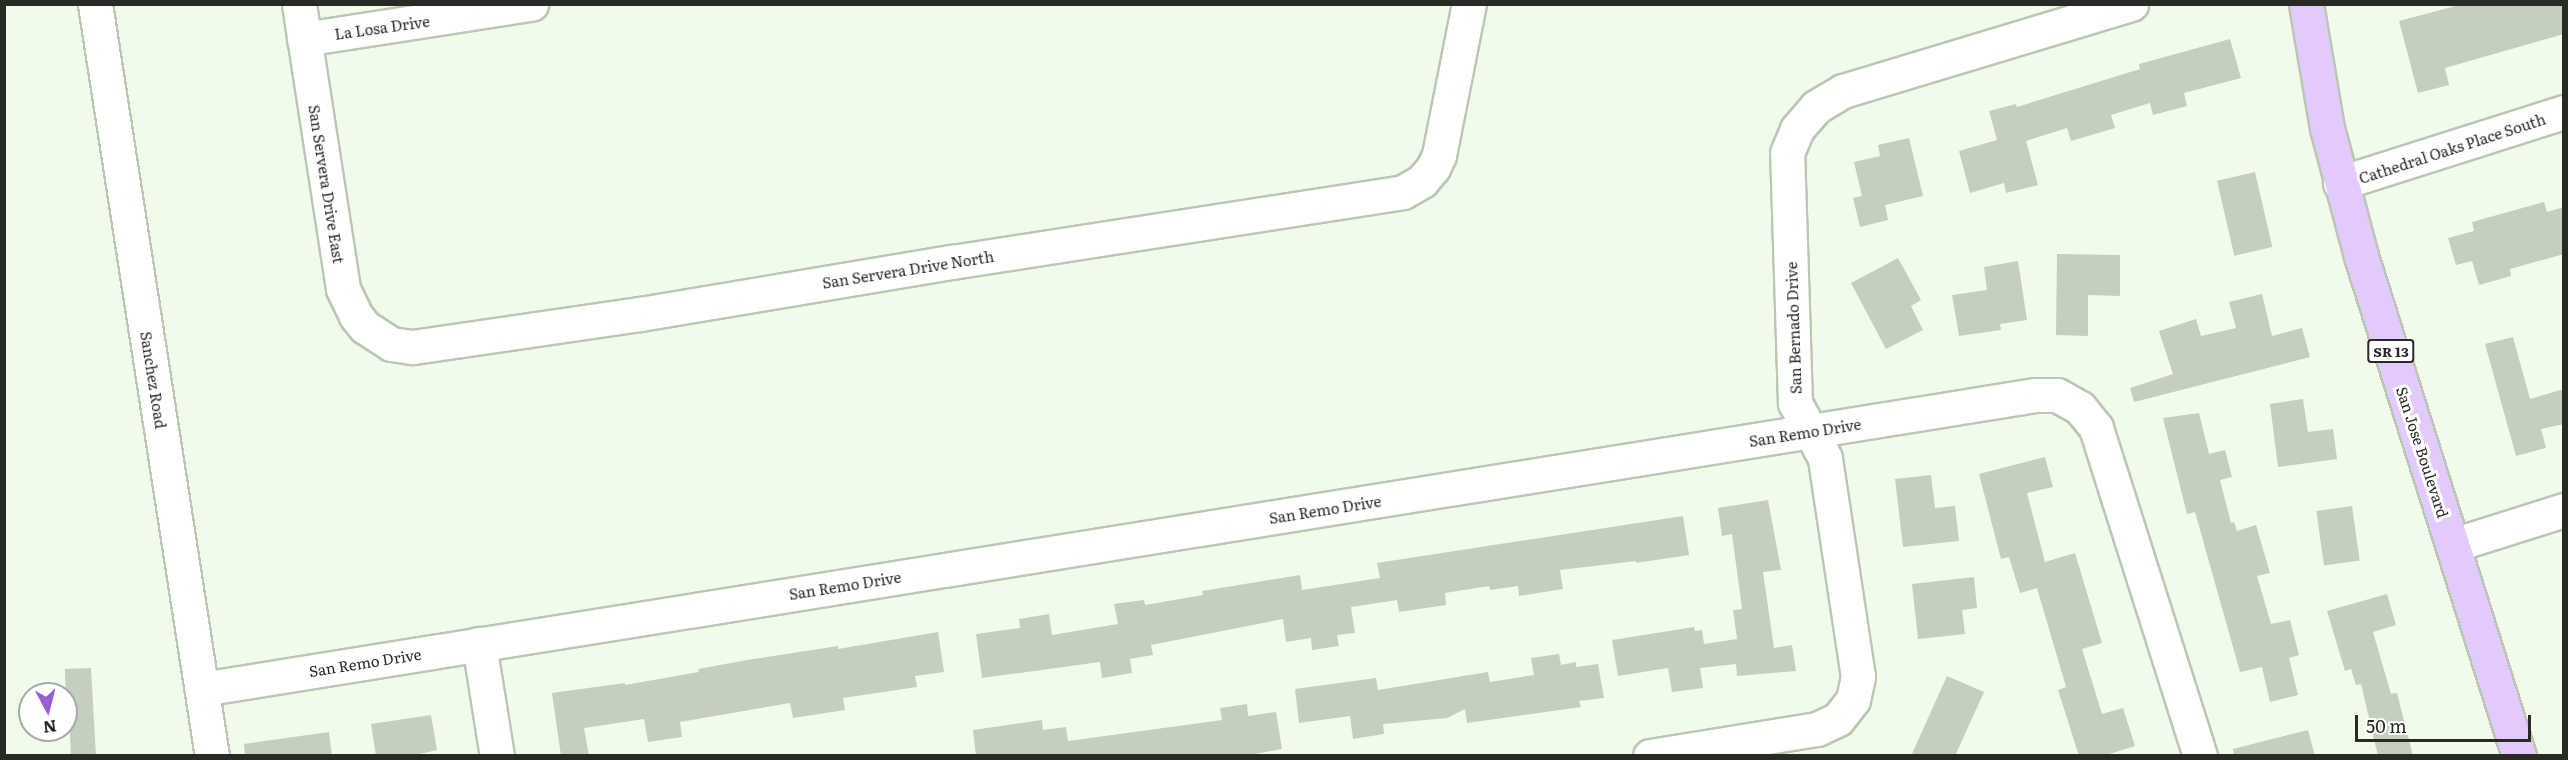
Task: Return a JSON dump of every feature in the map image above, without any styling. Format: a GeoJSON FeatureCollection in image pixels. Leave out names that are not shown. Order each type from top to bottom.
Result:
{"type":"FeatureCollection","features":[{"type":"Feature","properties":{"kind":"main road","name":"San Jose Boulevard"},"geometry":{"type":"LineString","coordinates":[[2306,4],[2320,95],[2340,183],[2519,756]]}},
{"type":"Feature","properties":{"kind":"street","name":"Sanchez Road"},"geometry":{"type":"LineString","coordinates":[[95,4],[212,756]]}},
{"type":"Feature","properties":{"kind":"street","name":"San Servera Drive East"},"geometry":{"type":"LineString","coordinates":[[299,4],[343,289],[364,327],[392,344]]}},
{"type":"Feature","properties":{"kind":"street","name":"La Losa Drive"},"geometry":{"type":"LineString","coordinates":[[304,39],[531,4]]}},
{"type":"Feature","properties":{"kind":"street","name":"San Servera Drive North"},"geometry":{"type":"LineString","coordinates":[[392,344],[413,347],[640,314],[952,262],[1403,192],[1422,181],[1433,168],[1439,155],[1469,4]]}},
{"type":"Feature","properties":{"kind":"street","name":"San Bernado Drive"},"geometry":{"type":"LineString","coordinates":[[1650,756],[1817,729],[1838,719],[1853,700],[1858,677],[1826,458],[1796,403],[1787,153],[1797,129],[1816,106],[1843,92],[2132,4]]}},
{"type":"Feature","properties":{"kind":"street","name":"Cathedral Oaks Place South"},"geometry":{"type":"LineString","coordinates":[[2340,183],[2564,112]]}},
{"type":"Feature","properties":{"kind":"street","name":"San Remo Drive"},"geometry":{"type":"LineString","coordinates":[[202,689],[2035,395],[2057,395],[2080,408],[2096,428],[2200,756]]}},
{"type":"Feature","properties":{"kind":"street"},"geometry":{"type":"LineString","coordinates":[[2453,545],[2564,510]]}},
{"type":"Feature","properties":{"kind":"street"},"geometry":{"type":"LineString","coordinates":[[478,644],[496,756]]}},
{"type":"Feature","properties":{"kind":"building"},"geometry":{"type":"Polygon","coordinates":[[[2463,4],[2564,4],[2564,34],[2445,68],[2449,85],[2418,93],[2399,21],[2463,4]]]}},
{"type":"Feature","properties":{"kind":"building"},"geometry":{"type":"Polygon","coordinates":[[[2230,39],[2241,78],[2184,93],[2187,106],[2153,115],[2150,103],[2111,115],[2115,128],[2071,141],[2067,128],[2026,141],[2038,185],[2006,193],[2004,183],[1970,193],[1959,151],[1997,140],[1989,111],[2016,104],[2017,107],[2140,69],[2139,64],[2230,39]]]}},
{"type":"Feature","properties":{"kind":"building"},"geometry":{"type":"Polygon","coordinates":[[[1909,138],[1923,196],[1885,205],[1888,220],[1860,227],[1853,198],[1862,196],[1854,162],[1880,156],[1878,145],[1909,138]]]}},
{"type":"Feature","properties":{"kind":"building"},"geometry":{"type":"Polygon","coordinates":[[[2255,172],[2272,247],[2234,256],[2217,181],[2255,172]]]}},
{"type":"Feature","properties":{"kind":"building"},"geometry":{"type":"Polygon","coordinates":[[[2544,202],[2547,212],[2564,207],[2564,254],[2510,269],[2511,276],[2479,285],[2472,261],[2456,265],[2448,238],[2474,231],[2472,222],[2544,202]]]}},
{"type":"Feature","properties":{"kind":"building"},"geometry":{"type":"Polygon","coordinates":[[[2057,254],[2120,255],[2120,296],[2088,295],[2088,336],[2056,335],[2057,254]]]}},
{"type":"Feature","properties":{"kind":"building"},"geometry":{"type":"Polygon","coordinates":[[[1898,258],[1921,300],[1911,306],[1923,330],[1886,349],[1851,283],[1898,258]]]}},
{"type":"Feature","properties":{"kind":"building"},"geometry":{"type":"Polygon","coordinates":[[[2018,261],[2027,320],[2000,324],[2001,330],[1959,336],[1952,295],[1987,290],[1984,267],[2018,261]]]}},
{"type":"Feature","properties":{"kind":"building"},"geometry":{"type":"Polygon","coordinates":[[[2262,294],[2272,336],[2302,328],[2310,357],[2134,402],[2130,388],[2173,374],[2159,331],[2196,319],[2201,336],[2236,328],[2229,302],[2262,294]]]}},
{"type":"Feature","properties":{"kind":"building"},"geometry":{"type":"Polygon","coordinates":[[[2513,337],[2530,399],[2564,389],[2564,424],[2541,429],[2546,448],[2516,456],[2485,344],[2513,337]]]}},
{"type":"Feature","properties":{"kind":"building"},"geometry":{"type":"Polygon","coordinates":[[[2303,399],[2308,432],[2333,429],[2337,459],[2278,467],[2270,404],[2303,399]]]}},
{"type":"Feature","properties":{"kind":"building"},"geometry":{"type":"Polygon","coordinates":[[[2199,413],[2209,454],[2225,450],[2232,477],[2220,480],[2231,523],[2234,522],[2237,531],[2256,525],[2270,573],[2257,576],[2271,624],[2290,620],[2299,655],[2289,658],[2298,695],[2270,702],[2262,667],[2240,672],[2195,512],[2187,514],[2163,418],[2199,413]]]}},
{"type":"Feature","properties":{"kind":"building"},"geometry":{"type":"Polygon","coordinates":[[[2045,457],[2053,487],[2027,493],[2045,562],[2075,553],[2102,643],[2082,649],[2102,714],[2123,708],[2135,746],[2103,756],[2079,756],[2058,690],[2066,687],[2037,588],[2020,593],[2009,557],[2001,559],[1979,474],[2045,457]]]}},
{"type":"Feature","properties":{"kind":"building"},"geometry":{"type":"Polygon","coordinates":[[[1931,475],[1935,508],[1955,506],[1959,541],[1903,547],[1895,479],[1931,475]]]}},
{"type":"Feature","properties":{"kind":"building"},"geometry":{"type":"Polygon","coordinates":[[[1768,500],[1781,570],[1763,572],[1774,648],[1792,645],[1796,671],[1737,676],[1736,664],[1700,668],[1703,688],[1672,692],[1668,668],[1618,676],[1612,640],[1694,627],[1695,631],[1702,630],[1704,644],[1737,639],[1733,610],[1742,609],[1732,534],[1722,536],[1718,508],[1768,500]]]}},
{"type":"Feature","properties":{"kind":"building"},"geometry":{"type":"Polygon","coordinates":[[[2352,506],[2360,560],[2324,565],[2316,511],[2352,506]]]}},
{"type":"Feature","properties":{"kind":"building"},"geometry":{"type":"Polygon","coordinates":[[[1683,516],[1689,555],[1636,563],[1636,561],[1560,570],[1563,589],[1519,596],[1518,586],[1490,590],[1489,586],[1445,593],[1446,605],[1399,612],[1397,600],[1351,607],[1355,633],[1337,635],[1339,646],[1312,650],[1311,638],[1286,642],[1283,619],[1151,645],[1153,655],[1130,659],[1132,673],[1102,678],[1100,662],[982,678],[976,634],[1020,628],[1019,619],[1049,614],[1052,635],[1118,624],[1114,604],[1144,600],[1145,605],[1203,595],[1202,591],[1300,575],[1302,590],[1380,578],[1377,563],[1683,516]]]}},
{"type":"Feature","properties":{"kind":"building"},"geometry":{"type":"Polygon","coordinates":[[[1974,577],[1977,608],[1962,610],[1965,634],[1918,639],[1912,584],[1974,577]]]}},
{"type":"Feature","properties":{"kind":"building"},"geometry":{"type":"Polygon","coordinates":[[[2387,594],[2396,625],[2373,632],[2391,694],[2397,693],[2413,756],[2378,756],[2361,684],[2356,685],[2351,669],[2345,671],[2327,611],[2387,594]]]}},
{"type":"Feature","properties":{"kind":"building"},"geometry":{"type":"Polygon","coordinates":[[[938,632],[944,672],[915,676],[917,687],[843,698],[845,710],[793,718],[790,703],[680,722],[682,737],[648,742],[644,719],[584,728],[589,756],[561,756],[552,693],[625,683],[625,685],[699,672],[698,669],[747,660],[838,646],[838,649],[938,632]]]}},
{"type":"Feature","properties":{"kind":"building"},"geometry":{"type":"Polygon","coordinates":[[[1559,654],[1561,665],[1576,662],[1576,667],[1598,664],[1604,698],[1579,701],[1581,707],[1467,723],[1465,709],[1447,718],[1383,724],[1384,734],[1353,739],[1350,716],[1299,723],[1295,689],[1376,678],[1378,690],[1488,672],[1490,682],[1534,675],[1531,658],[1559,654]]]}},
{"type":"Feature","properties":{"kind":"building"},"geometry":{"type":"Polygon","coordinates":[[[91,668],[96,756],[71,756],[70,742],[78,742],[78,682],[65,682],[65,669],[91,668]]]}},
{"type":"Feature","properties":{"kind":"building"},"geometry":{"type":"Polygon","coordinates":[[[1947,676],[1984,692],[1955,756],[1911,756],[1947,676]]]}},
{"type":"Feature","properties":{"kind":"building"},"geometry":{"type":"Polygon","coordinates":[[[1247,704],[1248,716],[1276,712],[1282,749],[1244,756],[976,756],[973,730],[1042,720],[1043,730],[1066,727],[1068,741],[1222,720],[1220,708],[1247,704]]]}},
{"type":"Feature","properties":{"kind":"building"},"geometry":{"type":"Polygon","coordinates":[[[431,715],[437,750],[411,756],[376,756],[371,724],[431,715]]]}},
{"type":"Feature","properties":{"kind":"building"},"geometry":{"type":"Polygon","coordinates":[[[2308,730],[2315,756],[2234,756],[2233,749],[2308,730]]]}},
{"type":"Feature","properties":{"kind":"building"},"geometry":{"type":"Polygon","coordinates":[[[329,732],[332,756],[245,756],[244,744],[329,732]]]}}]}
